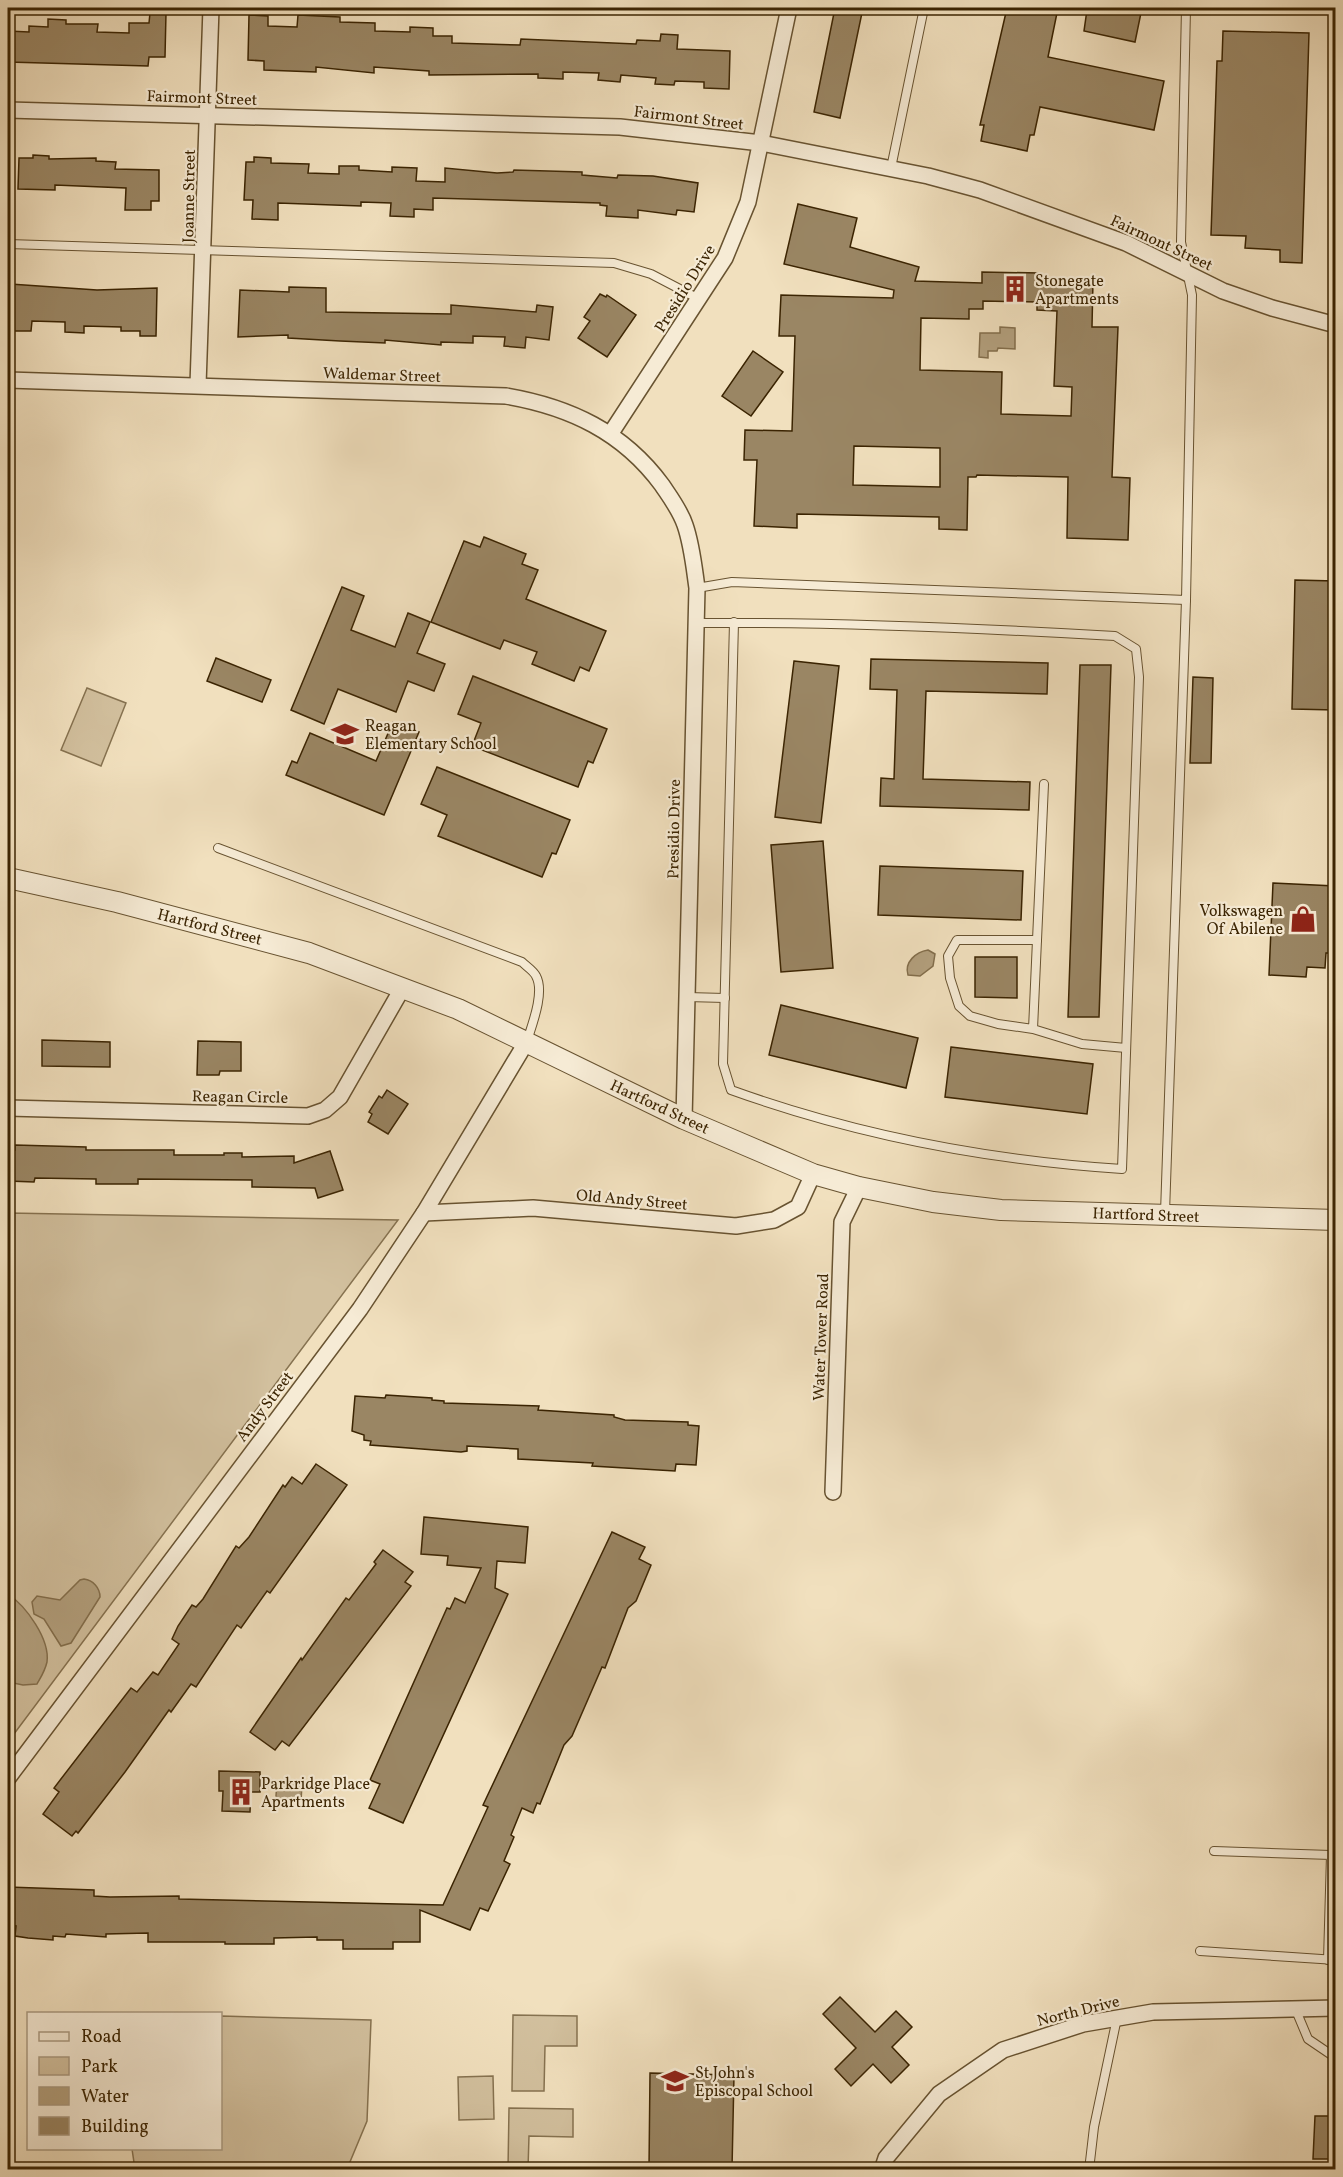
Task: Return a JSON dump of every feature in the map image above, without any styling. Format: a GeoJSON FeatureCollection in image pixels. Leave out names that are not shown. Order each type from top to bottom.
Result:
{"type":"FeatureCollection","features":[{"type":"Feature","properties":{"kind":"street","name":"Joanne Street"},"geometry":{"type":"LineString","coordinates":[[198,384],[205,249],[207,115],[212,8]]}},
{"type":"Feature","properties":{"kind":"street","name":"Presidio Drive"},"geometry":{"type":"LineString","coordinates":[[611,433],[725,258],[748,202],[788,10]]}},
{"type":"Feature","properties":{"kind":"street","name":"Fairmont Street"},"geometry":{"type":"LineString","coordinates":[[8,110],[621,127],[761,143],[891,168],[980,190],[1126,243],[1223,291],[1272,308],[1335,325]]}},
{"type":"Feature","properties":{"kind":"street","name":"Waldemar Street"},"geometry":{"type":"LineString","coordinates":[[8,380],[198,384],[506,396],[539,402],[571,412],[611,433],[657,478],[685,524],[689,541]]}},
{"type":"Feature","properties":{"kind":"street","name":"Presidio Drive"},"geometry":{"type":"LineString","coordinates":[[684,1119],[697,588],[689,541]]}},
{"type":"Feature","properties":{"kind":"street","name":"Hartford Street"},"geometry":{"type":"LineString","coordinates":[[8,878],[117,902],[263,939],[403,987],[527,1041],[684,1119],[813,1174],[859,1187],[933,1202],[1002,1210],[1335,1221]]}},
{"type":"Feature","properties":{"kind":"street","name":"Reagan Circle"},"geometry":{"type":"LineString","coordinates":[[8,1108],[308,1116],[325,1110],[340,1097],[403,987]]}},
{"type":"Feature","properties":{"kind":"street","name":"Andy Street"},"geometry":{"type":"LineString","coordinates":[[8,1778],[360,1309],[424,1213],[527,1041]]}},
{"type":"Feature","properties":{"kind":"street","name":"Old Andy Street"},"geometry":{"type":"LineString","coordinates":[[424,1213],[533,1208],[736,1226],[774,1220],[798,1207],[813,1174]]}},
{"type":"Feature","properties":{"kind":"street","name":"Water Tower Road"},"geometry":{"type":"LineString","coordinates":[[833,1492],[842,1222],[859,1187]]}},
{"type":"Feature","properties":{"kind":"street","name":"North Drive"},"geometry":{"type":"LineString","coordinates":[[882,2169],[886,2158],[939,2094],[1003,2050],[1083,2024],[1153,2012],[1294,2007],[1335,2008]]}},
{"type":"Feature","properties":{"kind":"lane"},"geometry":{"type":"LineString","coordinates":[[767,8],[788,10]]}},
{"type":"Feature","properties":{"kind":"lane"},"geometry":{"type":"LineString","coordinates":[[891,168],[924,8]]}},
{"type":"Feature","properties":{"kind":"lane"},"geometry":{"type":"LineString","coordinates":[[1165,1214],[1186,600],[1192,296],[1181,242],[1186,8]]}},
{"type":"Feature","properties":{"kind":"lane"},"geometry":{"type":"LineString","coordinates":[[8,244],[614,263],[651,274],[699,299]]}},
{"type":"Feature","properties":{"kind":"lane"},"geometry":{"type":"LineString","coordinates":[[697,588],[732,582],[1186,600]]}},
{"type":"Feature","properties":{"kind":"lane"},"geometry":{"type":"LineString","coordinates":[[696,623],[734,622],[968,627],[1115,636],[1136,649],[1139,677],[1122,1169],[1047,1164],[967,1153],[864,1131],[783,1108],[731,1090],[723,1064],[734,622]]}},
{"type":"Feature","properties":{"kind":"lane"},"geometry":{"type":"LineString","coordinates":[[1033,1029],[1044,784]]}},
{"type":"Feature","properties":{"kind":"lane"},"geometry":{"type":"LineString","coordinates":[[218,848],[522,962],[537,976],[538,989],[537,1010],[527,1041]]}},
{"type":"Feature","properties":{"kind":"lane"},"geometry":{"type":"LineString","coordinates":[[1037,940],[962,939],[953,944],[948,956],[952,991],[964,1012],[985,1022],[1033,1029],[1082,1044],[1126,1048]]}},
{"type":"Feature","properties":{"kind":"lane"},"geometry":{"type":"LineString","coordinates":[[687,997],[725,998]]}},
{"type":"Feature","properties":{"kind":"lane"},"geometry":{"type":"LineString","coordinates":[[1200,1951],[1332,1960],[1331,1855],[1214,1851]]}},
{"type":"Feature","properties":{"kind":"lane"},"geometry":{"type":"LineString","coordinates":[[1294,2007],[1308,2039],[1335,2058]]}},
{"type":"Feature","properties":{"kind":"lane"},"geometry":{"type":"LineString","coordinates":[[1089,2169],[1094,2127],[1117,2018]]}},
{"type":"Feature","properties":{"kind":"green space"},"geometry":{"type":"Polygon","coordinates":[[[87,688],[126,703],[101,766],[61,750],[87,688]]]}},
{"type":"Feature","properties":{"kind":"green space"},"geometry":{"type":"Polygon","coordinates":[[[8,1213],[398,1220],[8,1742],[8,1213]]]}},
{"type":"Feature","properties":{"kind":"green space"},"geometry":{"type":"Polygon","coordinates":[[[513,2015],[577,2016],[577,2046],[545,2046],[544,2091],[512,2091],[513,2015]]]}},
{"type":"Feature","properties":{"kind":"green space"},"geometry":{"type":"Polygon","coordinates":[[[222,2016],[371,2020],[367,2121],[347,2169],[135,2169],[132,2150],[222,2150],[222,2016]]]}},
{"type":"Feature","properties":{"kind":"green space"},"geometry":{"type":"Polygon","coordinates":[[[493,2076],[494,2119],[459,2120],[458,2077],[493,2076]]]}},
{"type":"Feature","properties":{"kind":"green space"},"geometry":{"type":"Polygon","coordinates":[[[509,2108],[573,2109],[573,2137],[529,2136],[528,2169],[508,2169],[509,2108]]]}},
{"type":"Feature","properties":{"kind":"water"},"geometry":{"type":"Polygon","coordinates":[[[1000,327],[1015,328],[1015,349],[998,348],[997,351],[988,351],[988,358],[979,357],[980,333],[1000,333],[1000,327]]]}},
{"type":"Feature","properties":{"kind":"water"},"geometry":{"type":"Polygon","coordinates":[[[928,950],[935,954],[933,966],[920,976],[908,975],[907,970],[912,958],[928,950]]]}},
{"type":"Feature","properties":{"kind":"water"},"geometry":{"type":"Polygon","coordinates":[[[84,1579],[95,1585],[100,1597],[71,1643],[61,1646],[44,1619],[34,1614],[32,1602],[37,1596],[60,1600],[80,1580],[84,1579]]]}},
{"type":"Feature","properties":{"kind":"water"},"geometry":{"type":"Polygon","coordinates":[[[8,1594],[29,1615],[45,1643],[47,1662],[37,1684],[23,1685],[8,1682],[8,1594]]]}},
{"type":"Feature","properties":{"kind":"water"},"geometry":{"type":"Polygon","coordinates":[[[277,1782],[302,1784],[301,1801],[280,1800],[276,1796],[277,1782]]]}},
{"type":"Feature","properties":{"kind":"building"},"geometry":{"type":"Polygon","coordinates":[[[835,8],[863,8],[840,118],[814,112],[835,8]]]}},
{"type":"Feature","properties":{"kind":"building"},"geometry":{"type":"Polygon","coordinates":[[[1007,8],[1058,8],[1048,57],[1164,81],[1154,130],[1040,107],[1034,135],[1030,135],[1027,151],[981,141],[984,125],[980,125],[1007,8]]]}},
{"type":"Feature","properties":{"kind":"building"},"geometry":{"type":"Polygon","coordinates":[[[1108,8],[1142,8],[1135,42],[1084,31],[1087,10],[1106,14],[1108,8]]]}},
{"type":"Feature","properties":{"kind":"building"},"geometry":{"type":"Polygon","coordinates":[[[150,13],[166,13],[165,57],[149,57],[148,66],[8,62],[8,31],[29,32],[29,26],[48,27],[48,19],[66,20],[66,24],[98,24],[97,32],[129,33],[129,23],[149,23],[150,13]]]}},
{"type":"Feature","properties":{"kind":"building"},"geometry":{"type":"Polygon","coordinates":[[[249,15],[268,16],[268,26],[297,27],[298,15],[340,17],[340,22],[375,23],[375,31],[410,32],[410,27],[433,28],[433,36],[452,36],[452,43],[520,45],[521,39],[636,44],[637,40],[660,41],[661,34],[678,35],[677,49],[730,51],[729,89],[704,88],[704,82],[675,81],[674,85],[655,84],[656,78],[621,75],[620,82],[598,80],[599,73],[563,72],[563,79],[538,78],[538,74],[429,75],[429,71],[374,67],[374,73],[316,67],[316,72],[264,70],[264,61],[248,60],[249,15]]]}},
{"type":"Feature","properties":{"kind":"building"},"geometry":{"type":"Polygon","coordinates":[[[1223,31],[1309,33],[1302,263],[1280,262],[1280,250],[1245,248],[1246,236],[1211,235],[1217,61],[1222,61],[1223,31]]]}},
{"type":"Feature","properties":{"kind":"building"},"geometry":{"type":"Polygon","coordinates":[[[33,155],[49,156],[49,159],[96,158],[96,161],[116,162],[115,169],[159,170],[159,201],[151,201],[151,210],[125,210],[126,188],[55,185],[55,190],[18,189],[19,158],[33,158],[33,155]]]}},
{"type":"Feature","properties":{"kind":"building"},"geometry":{"type":"Polygon","coordinates":[[[254,157],[271,158],[271,163],[309,164],[308,173],[339,174],[339,166],[359,166],[359,170],[392,172],[392,167],[417,168],[416,181],[445,182],[445,168],[497,173],[514,170],[582,172],[582,175],[617,178],[618,175],[653,176],[698,183],[694,212],[677,210],[676,215],[638,210],[638,218],[606,216],[607,206],[600,205],[600,203],[433,198],[433,210],[414,209],[414,217],[390,216],[391,203],[361,202],[361,206],[278,203],[278,220],[252,219],[253,200],[244,200],[246,162],[254,162],[254,157]]]}},
{"type":"Feature","properties":{"kind":"building"},"geometry":{"type":"Polygon","coordinates":[[[798,204],[857,218],[850,247],[919,267],[915,281],[982,283],[982,272],[1039,273],[1039,279],[1093,281],[1092,327],[1118,327],[1112,477],[1130,478],[1128,540],[1067,538],[1068,477],[977,475],[968,477],[967,530],[939,529],[939,517],[797,514],[797,528],[754,526],[757,460],[744,460],[745,430],[792,431],[795,336],[779,336],[781,295],[893,298],[894,290],[784,264],[798,204]],[[983,301],[983,309],[969,309],[969,319],[921,318],[920,370],[1002,372],[1001,414],[1071,416],[1072,387],[1054,386],[1057,311],[1037,310],[1037,302],[983,301]],[[854,446],[853,485],[940,487],[940,448],[854,446]]]}},
{"type":"Feature","properties":{"kind":"building"},"geometry":{"type":"Polygon","coordinates":[[[10,284],[97,290],[157,288],[156,336],[140,336],[140,331],[121,331],[121,327],[84,326],[84,333],[65,332],[65,322],[32,321],[31,331],[8,331],[10,284]]]}},
{"type":"Feature","properties":{"kind":"building"},"geometry":{"type":"Polygon","coordinates":[[[289,287],[326,288],[326,312],[451,314],[451,305],[536,312],[537,305],[553,307],[549,340],[526,337],[525,348],[504,346],[505,337],[473,336],[473,343],[441,342],[441,345],[385,340],[385,343],[288,338],[288,335],[238,337],[240,290],[289,292],[289,287]]]}},
{"type":"Feature","properties":{"kind":"building"},"geometry":{"type":"Polygon","coordinates":[[[600,294],[606,297],[607,295],[636,315],[607,357],[578,338],[590,321],[584,317],[600,294]]]}},
{"type":"Feature","properties":{"kind":"building"},"geometry":{"type":"Polygon","coordinates":[[[753,351],[783,372],[751,416],[722,396],[753,351]]]}},
{"type":"Feature","properties":{"kind":"building"},"geometry":{"type":"Polygon","coordinates":[[[484,537],[526,554],[522,564],[538,570],[526,599],[606,631],[589,671],[580,667],[574,681],[532,664],[537,652],[504,640],[500,649],[431,622],[464,541],[480,547],[484,537]]]}},
{"type":"Feature","properties":{"kind":"building"},"geometry":{"type":"Polygon","coordinates":[[[1295,580],[1335,581],[1335,710],[1292,709],[1295,580]]]}},
{"type":"Feature","properties":{"kind":"building"},"geometry":{"type":"Polygon","coordinates":[[[342,587],[364,596],[351,630],[395,647],[408,613],[430,622],[417,653],[445,664],[434,691],[408,681],[396,712],[338,689],[324,724],[291,710],[342,587]]]}},
{"type":"Feature","properties":{"kind":"building"},"geometry":{"type":"Polygon","coordinates":[[[216,658],[271,680],[262,702],[207,681],[216,658]]]}},
{"type":"Feature","properties":{"kind":"building"},"geometry":{"type":"Polygon","coordinates":[[[871,659],[1048,663],[1047,694],[926,691],[923,779],[1030,782],[1029,810],[880,806],[881,778],[894,779],[897,690],[870,689],[871,659]]]}},
{"type":"Feature","properties":{"kind":"building"},"geometry":{"type":"Polygon","coordinates":[[[794,661],[839,666],[821,823],[775,817],[794,661]]]}},
{"type":"Feature","properties":{"kind":"building"},"geometry":{"type":"Polygon","coordinates":[[[1080,665],[1111,665],[1099,1017],[1068,1017],[1080,665]]]}},
{"type":"Feature","properties":{"kind":"building"},"geometry":{"type":"Polygon","coordinates":[[[473,676],[607,729],[593,763],[588,761],[578,787],[472,746],[481,723],[458,714],[473,676]]]}},
{"type":"Feature","properties":{"kind":"building"},"geometry":{"type":"Polygon","coordinates":[[[1193,677],[1213,678],[1211,763],[1190,763],[1193,677]]]}},
{"type":"Feature","properties":{"kind":"building"},"geometry":{"type":"Polygon","coordinates":[[[393,722],[419,732],[384,815],[286,775],[292,761],[297,763],[310,733],[376,761],[393,722]]]}},
{"type":"Feature","properties":{"kind":"building"},"geometry":{"type":"Polygon","coordinates":[[[437,767],[570,820],[556,854],[552,853],[542,877],[438,836],[447,815],[421,804],[437,767]]]}},
{"type":"Feature","properties":{"kind":"building"},"geometry":{"type":"Polygon","coordinates":[[[823,841],[833,968],[781,972],[771,845],[823,841]]]}},
{"type":"Feature","properties":{"kind":"building"},"geometry":{"type":"Polygon","coordinates":[[[880,866],[1023,871],[1021,920],[878,915],[880,866]]]}},
{"type":"Feature","properties":{"kind":"building","name":"Volkswagen Of Abilene"},"geometry":{"type":"Polygon","coordinates":[[[1273,883],[1335,886],[1335,953],[1326,953],[1325,968],[1307,967],[1306,977],[1269,975],[1273,883]]]}},
{"type":"Feature","properties":{"kind":"building"},"geometry":{"type":"Polygon","coordinates":[[[975,957],[1017,957],[1017,998],[975,997],[975,957]]]}},
{"type":"Feature","properties":{"kind":"building"},"geometry":{"type":"Polygon","coordinates":[[[781,1005],[918,1038],[906,1088],[769,1055],[781,1005]]]}},
{"type":"Feature","properties":{"kind":"building"},"geometry":{"type":"Polygon","coordinates":[[[42,1040],[110,1042],[110,1067],[42,1066],[42,1040]]]}},
{"type":"Feature","properties":{"kind":"building"},"geometry":{"type":"Polygon","coordinates":[[[198,1041],[241,1042],[241,1071],[220,1071],[219,1075],[197,1075],[198,1041]]]}},
{"type":"Feature","properties":{"kind":"building"},"geometry":{"type":"Polygon","coordinates":[[[951,1047],[1093,1064],[1087,1114],[945,1097],[951,1047]]]}},
{"type":"Feature","properties":{"kind":"building"},"geometry":{"type":"Polygon","coordinates":[[[387,1090],[408,1104],[388,1134],[368,1122],[372,1114],[369,1112],[379,1096],[382,1098],[387,1090]]]}},
{"type":"Feature","properties":{"kind":"building"},"geometry":{"type":"Polygon","coordinates":[[[15,1145],[86,1147],[86,1150],[174,1150],[174,1155],[242,1153],[242,1157],[294,1156],[294,1163],[330,1151],[343,1190],[318,1198],[315,1188],[252,1187],[252,1180],[138,1179],[138,1184],[96,1184],[96,1179],[35,1178],[34,1182],[8,1181],[8,1150],[15,1150],[15,1145]]]}},
{"type":"Feature","properties":{"kind":"building"},"geometry":{"type":"Polygon","coordinates":[[[386,1395],[432,1398],[432,1400],[444,1401],[444,1403],[539,1406],[538,1410],[614,1415],[614,1417],[625,1420],[688,1422],[688,1425],[699,1426],[696,1465],[676,1464],[675,1471],[592,1466],[593,1463],[518,1459],[518,1449],[467,1446],[467,1451],[461,1452],[370,1445],[371,1441],[364,1440],[364,1435],[352,1431],[355,1396],[385,1398],[386,1395]]]}},
{"type":"Feature","properties":{"kind":"building"},"geometry":{"type":"Polygon","coordinates":[[[316,1464],[347,1485],[270,1593],[267,1591],[241,1628],[237,1625],[196,1687],[191,1684],[171,1712],[169,1710],[125,1772],[78,1833],[76,1831],[72,1836],[43,1814],[59,1792],[54,1788],[131,1688],[137,1692],[153,1672],[158,1675],[179,1644],[172,1639],[178,1626],[192,1605],[196,1607],[203,1599],[236,1546],[239,1548],[249,1537],[283,1485],[285,1487],[292,1477],[302,1484],[316,1464]]]}},
{"type":"Feature","properties":{"kind":"building"},"geometry":{"type":"Polygon","coordinates":[[[424,1517],[528,1527],[525,1563],[497,1561],[495,1588],[508,1594],[403,1823],[369,1808],[380,1784],[370,1780],[447,1608],[450,1609],[455,1598],[465,1603],[481,1568],[447,1565],[448,1556],[421,1554],[424,1517]]]}},
{"type":"Feature","properties":{"kind":"building"},"geometry":{"type":"Polygon","coordinates":[[[612,1532],[645,1547],[639,1559],[651,1565],[636,1601],[628,1608],[605,1668],[602,1667],[572,1736],[564,1745],[540,1804],[537,1803],[533,1813],[522,1808],[504,1861],[510,1864],[488,1911],[480,1908],[470,1930],[420,1910],[420,1942],[393,1942],[393,1949],[343,1949],[343,1940],[317,1940],[317,1937],[274,1938],[274,1944],[225,1944],[225,1942],[148,1942],[148,1933],[106,1934],[106,1937],[66,1934],[65,1937],[53,1936],[53,1940],[15,1936],[16,1926],[8,1925],[8,1887],[94,1890],[94,1896],[110,1897],[179,1896],[179,1899],[443,1905],[488,1807],[483,1805],[612,1532]]]}},
{"type":"Feature","properties":{"kind":"building"},"geometry":{"type":"Polygon","coordinates":[[[383,1550],[413,1572],[405,1582],[411,1586],[289,1746],[282,1741],[275,1750],[250,1732],[346,1598],[349,1600],[376,1564],[374,1562],[383,1550]]]}},
{"type":"Feature","properties":{"kind":"building","name":"Parkridge Place Apartments"},"geometry":{"type":"Polygon","coordinates":[[[219,1771],[260,1772],[260,1792],[251,1792],[250,1812],[222,1811],[223,1791],[219,1791],[219,1771]]]}},
{"type":"Feature","properties":{"kind":"building"},"geometry":{"type":"Polygon","coordinates":[[[840,1997],[875,2032],[896,2011],[912,2027],[892,2047],[909,2065],[891,2083],[873,2064],[851,2086],[835,2069],[856,2048],[823,2014],[840,1997]]]}},
{"type":"Feature","properties":{"kind":"building"},"geometry":{"type":"Polygon","coordinates":[[[650,2073],[734,2075],[732,2169],[649,2169],[650,2073]]]}},
{"type":"Feature","properties":{"kind":"building"},"geometry":{"type":"Polygon","coordinates":[[[1315,2116],[1335,2116],[1335,2159],[1313,2159],[1315,2116]]]}},
{"type":"Feature","properties":{"kind":"place","name":"Stonegate Apartments"},"geometry":{"type":"Point","coordinates":[1015,289]}},
{"type":"Feature","properties":{"kind":"place","name":"Reagan Elementary School"},"geometry":{"type":"Point","coordinates":[345,734]}},
{"type":"Feature","properties":{"kind":"place","name":"Volkswagen Of Abilene"},"geometry":{"type":"Point","coordinates":[1303,919]}},
{"type":"Feature","properties":{"kind":"place","name":"Parkridge Place Apartments"},"geometry":{"type":"Point","coordinates":[241,1792]}},
{"type":"Feature","properties":{"kind":"place","name":"St John's Episcopal School"},"geometry":{"type":"Point","coordinates":[675,2081]}}]}
